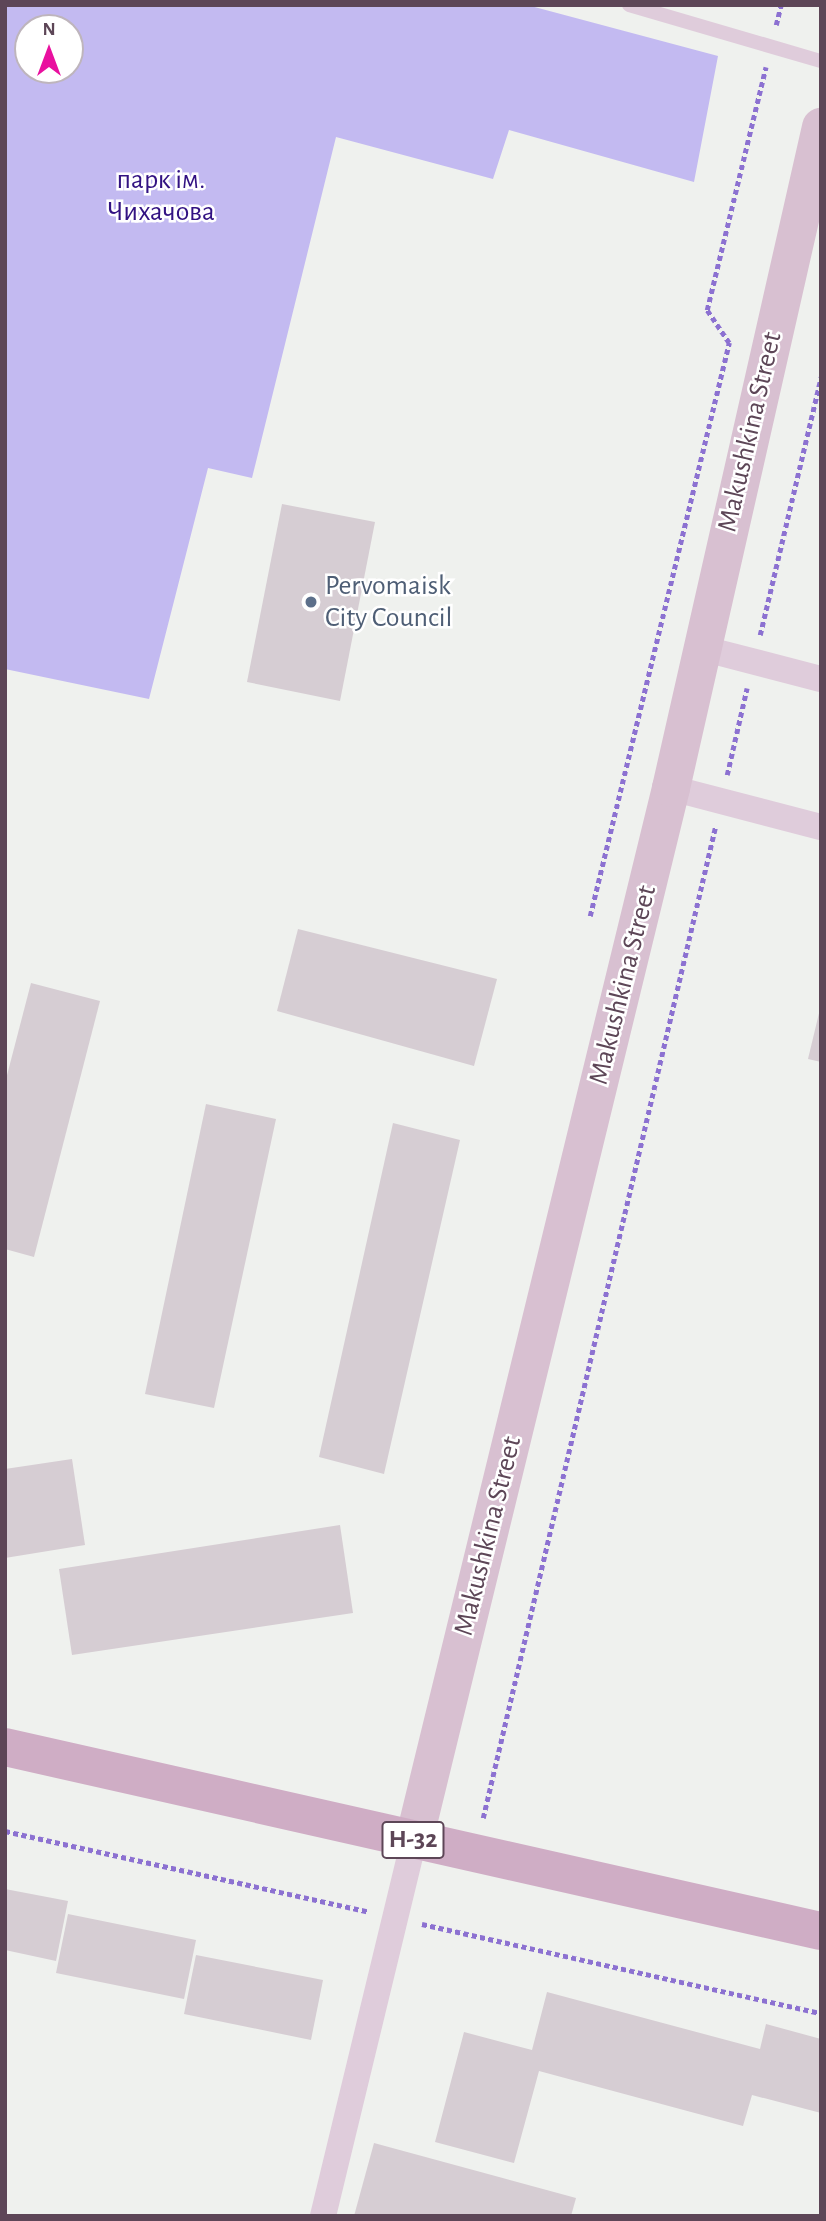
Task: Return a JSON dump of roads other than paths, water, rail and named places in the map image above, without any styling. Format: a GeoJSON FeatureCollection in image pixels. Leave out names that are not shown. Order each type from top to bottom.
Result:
{"type":"FeatureCollection","features":[{"type":"Feature","properties":{"kind":"main road","name":"Н-32"},"geometry":{"type":"LineString","coordinates":[[5,1747],[821,1931]]}},
{"type":"Feature","properties":{"kind":"street","name":"Makushkina Street"},"geometry":{"type":"LineString","coordinates":[[414,1840],[671,788],[821,127]]}},
{"type":"Feature","properties":{"kind":"street"},"geometry":{"type":"LineString","coordinates":[[701,648],[821,679]]}},
{"type":"Feature","properties":{"kind":"street"},"geometry":{"type":"LineString","coordinates":[[671,788],[821,827]]}},
{"type":"Feature","properties":{"kind":"street"},"geometry":{"type":"LineString","coordinates":[[323,2216],[414,1840]]}},
{"type":"Feature","properties":{"kind":"lane"},"geometry":{"type":"LineString","coordinates":[[629,5],[821,61]]}},
{"type":"Feature","properties":{"kind":"place","name":"Pervomaisk City Council"},"geometry":{"type":"Point","coordinates":[311,602]}},
{"type":"Feature","properties":{"kind":"park label","name":"парк ім. Чихачова"},"geometry":{"type":"Point","coordinates":[161,196]}}]}
